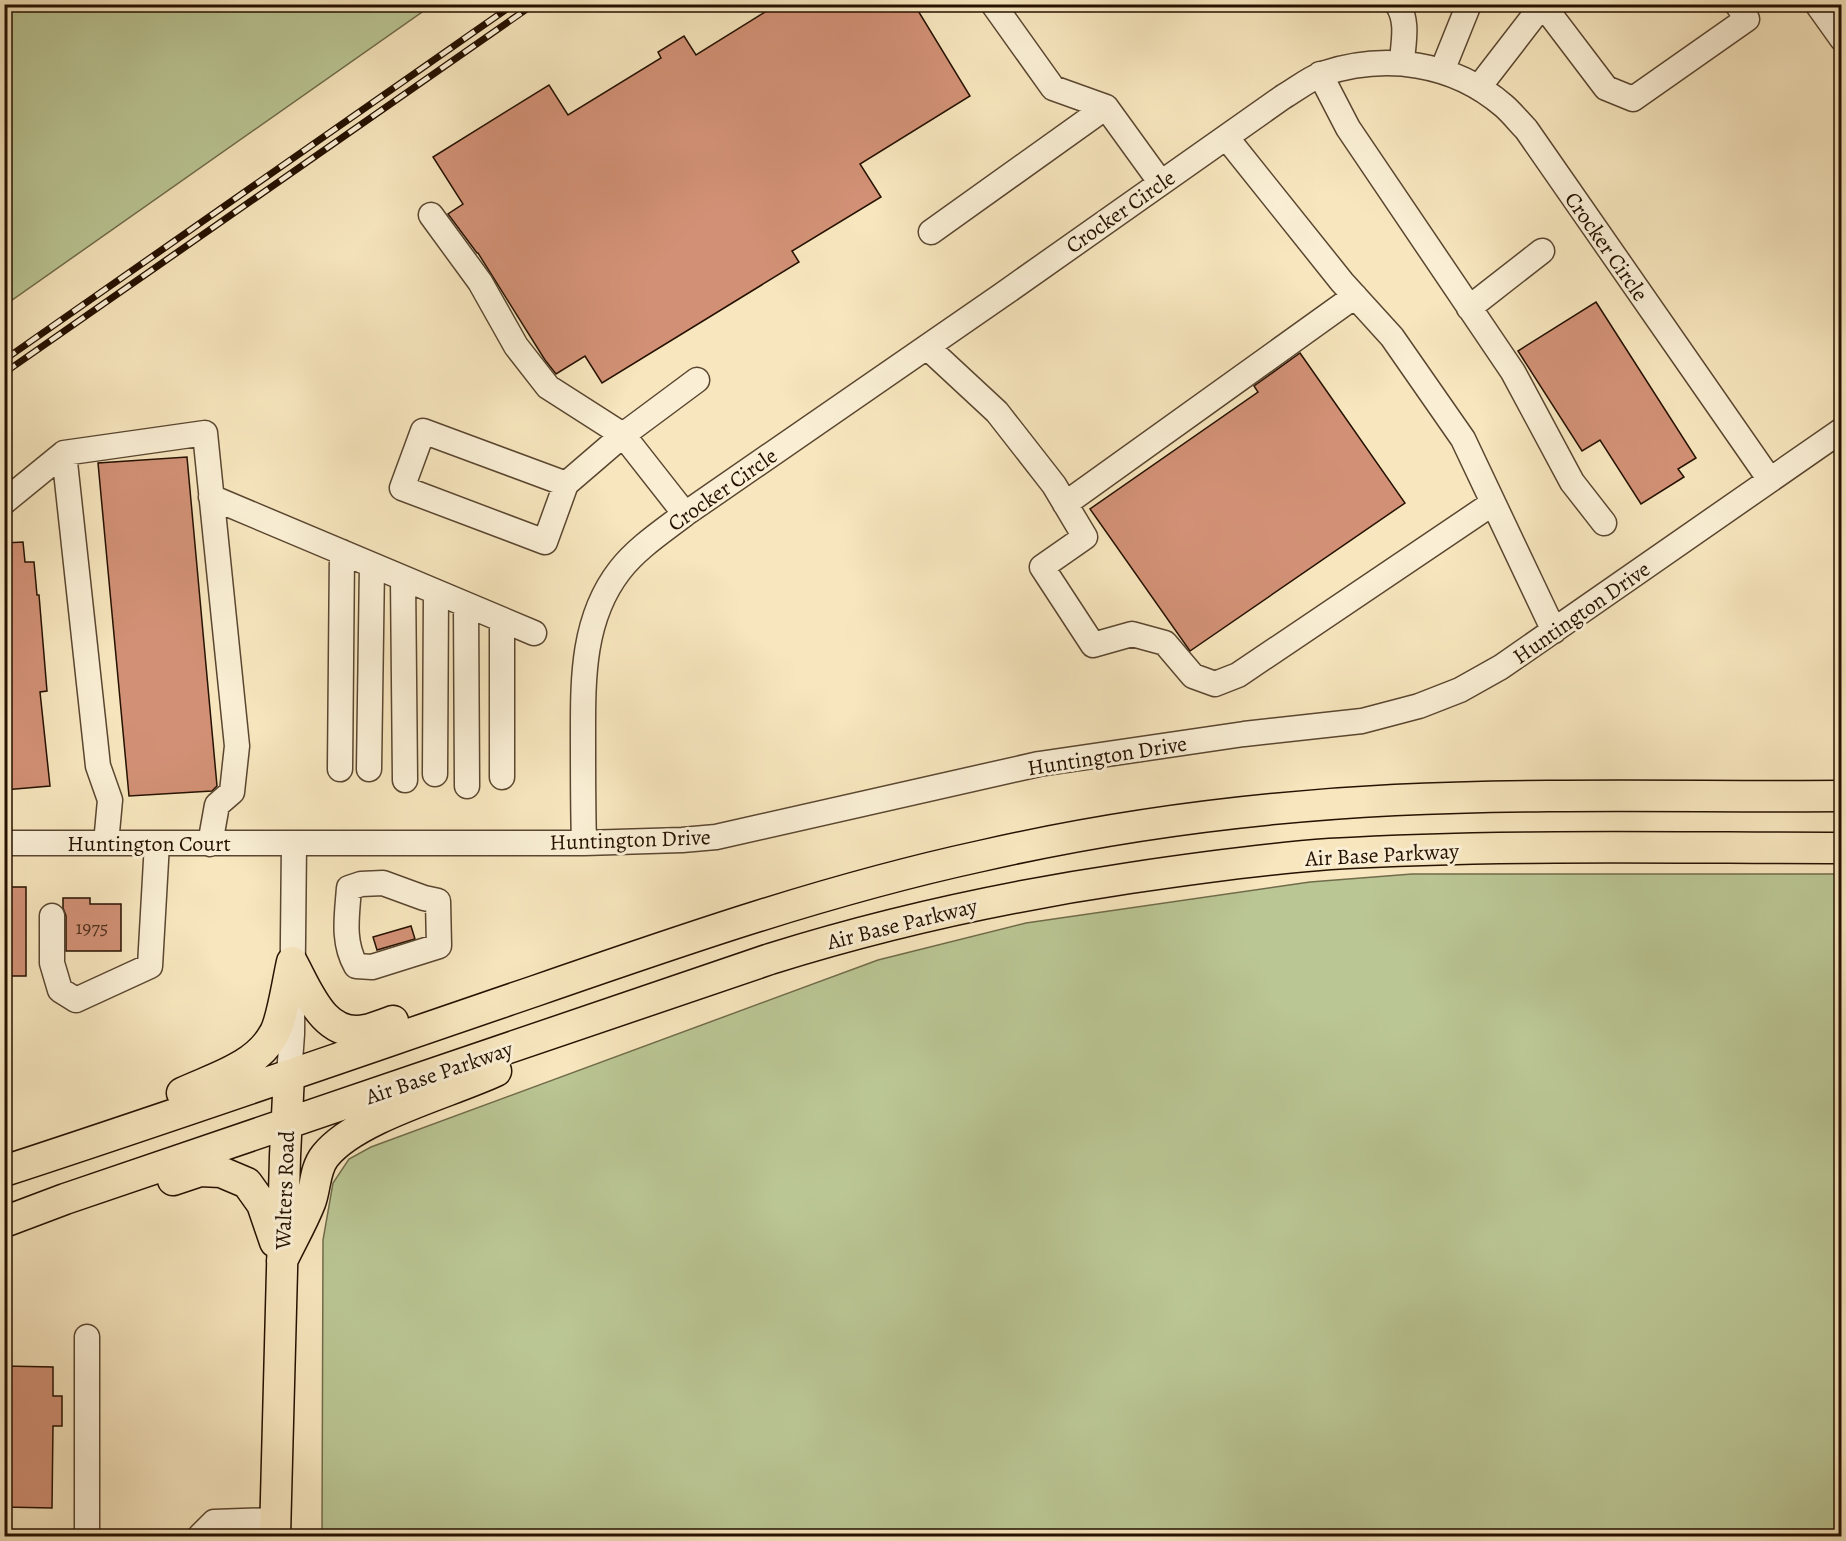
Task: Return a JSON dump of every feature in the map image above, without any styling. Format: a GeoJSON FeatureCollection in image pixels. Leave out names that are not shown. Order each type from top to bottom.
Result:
{"type":"FeatureCollection","features":[{"type":"Feature","properties":{"kind":"main road","name":"Air Base Parkway"},"geometry":{"type":"LineString","coordinates":[[4,1171],[688,938],[839,892],[980,856],[1156,824],[1273,810],[1395,800],[1515,797],[1842,796]]}},
{"type":"Feature","properties":{"kind":"main road","name":"Air Base Parkway"},"geometry":{"type":"LineString","coordinates":[[5,1222],[642,1001],[841,936],[989,902],[1165,873],[1258,861],[1330,855],[1508,849],[1842,848]]}},
{"type":"Feature","properties":{"kind":"main road"},"geometry":{"type":"LineString","coordinates":[[292,962],[324,1018],[338,1027],[352,1030],[365,1030],[489,990],[613,964]]}},
{"type":"Feature","properties":{"kind":"main road"},"geometry":{"type":"LineString","coordinates":[[104,1138],[149,1109],[248,1062],[260,1053],[275,1033],[292,962]]}},
{"type":"Feature","properties":{"kind":"main road"},"geometry":{"type":"LineString","coordinates":[[282,1261],[311,1202],[316,1176],[324,1157],[344,1139],[387,1115],[482,1078],[642,1001]]}},
{"type":"Feature","properties":{"kind":"main road","name":"Walters Road"},"geometry":{"type":"LineString","coordinates":[[275,1528],[289,1075]]}},
{"type":"Feature","properties":{"kind":"main road"},"geometry":{"type":"LineString","coordinates":[[5,1222],[56,1219],[200,1171],[221,1172],[247,1183],[262,1204],[282,1261]]}},
{"type":"Feature","properties":{"kind":"street"},"geometry":{"type":"LineString","coordinates":[[993,4],[1053,88],[1106,107],[1161,183]]}},
{"type":"Feature","properties":{"kind":"street"},"geometry":{"type":"LineString","coordinates":[[1396,4],[1401,10],[1405,24],[1402,62]]}},
{"type":"Feature","properties":{"kind":"street"},"geometry":{"type":"LineString","coordinates":[[1442,71],[1469,4]]}},
{"type":"Feature","properties":{"kind":"street"},"geometry":{"type":"LineString","coordinates":[[1479,87],[1543,4],[1606,88],[1634,99],[1747,20],[1737,4]]}},
{"type":"Feature","properties":{"kind":"street"},"geometry":{"type":"LineString","coordinates":[[1816,4],[1842,39]]}},
{"type":"Feature","properties":{"kind":"street","name":"Crocker Circle"},"geometry":{"type":"LineString","coordinates":[[584,843],[583,678],[589,638],[600,604],[619,571],[646,543],[685,514],[1282,97],[1320,74],[1369,63],[1402,62],[1442,71],[1479,87],[1505,106],[1526,129],[1770,480]]}},
{"type":"Feature","properties":{"kind":"street"},"geometry":{"type":"LineString","coordinates":[[1320,74],[1348,128],[1512,372],[1572,482],[1604,523]]}},
{"type":"Feature","properties":{"kind":"street"},"geometry":{"type":"LineString","coordinates":[[931,232],[1106,107]]}},
{"type":"Feature","properties":{"kind":"street"},"geometry":{"type":"LineString","coordinates":[[1226,137],[1355,296],[1392,337],[1463,439],[1554,632]]}},
{"type":"Feature","properties":{"kind":"street"},"geometry":{"type":"LineString","coordinates":[[431,214],[480,282],[516,346],[548,387],[624,435],[685,514]]}},
{"type":"Feature","properties":{"kind":"street"},"geometry":{"type":"LineString","coordinates":[[1469,308],[1542,251]]}},
{"type":"Feature","properties":{"kind":"street"},"geometry":{"type":"LineString","coordinates":[[1065,504],[1355,296]]}},
{"type":"Feature","properties":{"kind":"street"},"geometry":{"type":"LineString","coordinates":[[927,347],[997,412],[1054,485],[1085,537],[1042,567],[1093,645],[1132,634],[1165,643],[1193,676],[1215,684],[1238,675],[1493,503]]}},
{"type":"Feature","properties":{"kind":"street"},"geometry":{"type":"LineString","coordinates":[[566,484],[423,431],[402,488],[545,542],[566,484],[624,435],[697,380]]}},
{"type":"Feature","properties":{"kind":"street","name":"Huntington Drive"},"geometry":{"type":"LineString","coordinates":[[294,844],[584,843],[716,837],[1039,764],[1244,734],[1362,721],[1419,706],[1460,690],[1501,667],[1842,430]]}},
{"type":"Feature","properties":{"kind":"street"},"geometry":{"type":"LineString","coordinates":[[4,502],[64,453],[205,433],[237,746],[232,792],[217,805],[210,844]]}},
{"type":"Feature","properties":{"kind":"street"},"geometry":{"type":"LineString","coordinates":[[64,453],[98,765],[110,800],[106,843]]}},
{"type":"Feature","properties":{"kind":"street"},"geometry":{"type":"LineString","coordinates":[[211,497],[534,633]]}},
{"type":"Feature","properties":{"kind":"street"},"geometry":{"type":"LineString","coordinates":[[340,769],[342,552]]}},
{"type":"Feature","properties":{"kind":"street"},"geometry":{"type":"LineString","coordinates":[[369,769],[372,565]]}},
{"type":"Feature","properties":{"kind":"street"},"geometry":{"type":"LineString","coordinates":[[403,578],[405,780]]}},
{"type":"Feature","properties":{"kind":"street"},"geometry":{"type":"LineString","coordinates":[[435,774],[436,592]]}},
{"type":"Feature","properties":{"kind":"street"},"geometry":{"type":"LineString","coordinates":[[466,605],[467,786]]}},
{"type":"Feature","properties":{"kind":"street"},"geometry":{"type":"LineString","coordinates":[[502,620],[502,777]]}},
{"type":"Feature","properties":{"kind":"street","name":"Huntington Court"},"geometry":{"type":"LineString","coordinates":[[4,843],[294,844]]}},
{"type":"Feature","properties":{"kind":"street"},"geometry":{"type":"LineString","coordinates":[[52,916],[52,963],[60,990],[76,1000],[150,966],[157,843]]}},
{"type":"Feature","properties":{"kind":"street","name":"Walters Road"},"geometry":{"type":"LineString","coordinates":[[289,1075],[292,1034],[294,844]]}},
{"type":"Feature","properties":{"kind":"street"},"geometry":{"type":"LineString","coordinates":[[383,883],[438,901],[439,946],[372,967],[356,966],[349,953],[346,927],[349,888],[362,884],[383,883]]}},
{"type":"Feature","properties":{"kind":"street"},"geometry":{"type":"LineString","coordinates":[[87,1338],[87,1536]]}},
{"type":"Feature","properties":{"kind":"street"},"geometry":{"type":"LineString","coordinates":[[201,1536],[214,1522],[275,1528]]}},
{"type":"Feature","properties":{"kind":"green space"},"geometry":{"type":"Polygon","coordinates":[[[5,4],[432,4],[432,5],[5,305],[5,4]]]}},
{"type":"Feature","properties":{"kind":"green space"},"geometry":{"type":"Polygon","coordinates":[[[1412,874],[1841,874],[1841,1536],[322,1536],[323,1240],[333,1183],[349,1159],[371,1147],[878,960],[1026,923],[1310,882],[1412,874]]]}},
{"type":"Feature","properties":{"kind":"building"},"geometry":{"type":"Polygon","coordinates":[[[778,4],[914,4],[970,96],[860,164],[881,197],[792,251],[799,262],[602,383],[585,356],[556,374],[478,253],[448,214],[463,204],[433,157],[549,85],[568,115],[661,58],[658,52],[684,36],[696,55],[778,4]]]}},
{"type":"Feature","properties":{"kind":"building"},"geometry":{"type":"Polygon","coordinates":[[[1596,302],[1696,458],[1678,469],[1684,477],[1641,504],[1600,440],[1582,451],[1518,351],[1596,302]]]}},
{"type":"Feature","properties":{"kind":"building"},"geometry":{"type":"Polygon","coordinates":[[[1300,353],[1405,503],[1190,651],[1090,509],[1258,392],[1254,386],[1300,353]]]}},
{"type":"Feature","properties":{"kind":"building"},"geometry":{"type":"Polygon","coordinates":[[[187,457],[217,786],[212,791],[129,796],[98,463],[187,457]]]}},
{"type":"Feature","properties":{"kind":"building"},"geometry":{"type":"Polygon","coordinates":[[[23,542],[25,562],[34,562],[37,595],[39,595],[47,691],[40,692],[50,786],[4,790],[4,543],[23,542]]]}},
{"type":"Feature","properties":{"kind":"building"},"geometry":{"type":"Polygon","coordinates":[[[4,887],[26,887],[26,976],[4,976],[4,887]]]}},
{"type":"Feature","properties":{"kind":"building"},"geometry":{"type":"Polygon","coordinates":[[[63,898],[90,898],[90,904],[121,904],[121,951],[66,951],[66,916],[63,898]]]}},
{"type":"Feature","properties":{"kind":"building"},"geometry":{"type":"Polygon","coordinates":[[[411,926],[415,939],[377,950],[373,937],[411,926]]]}},
{"type":"Feature","properties":{"kind":"building"},"geometry":{"type":"Polygon","coordinates":[[[4,1366],[53,1367],[53,1396],[62,1396],[62,1426],[53,1426],[52,1508],[4,1507],[4,1366]]]}},
{"type":"Feature","properties":{"kind":"railway"},"geometry":{"type":"LineString","coordinates":[[4,360],[514,4]]}},
{"type":"Feature","properties":{"kind":"railway"},"geometry":{"type":"LineString","coordinates":[[4,373],[534,4]]}}]}
